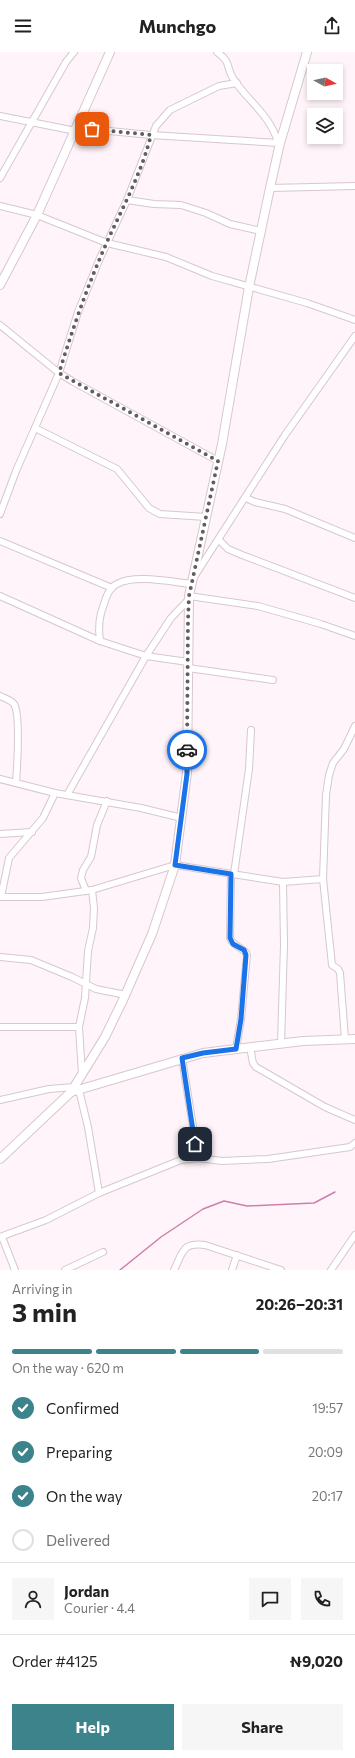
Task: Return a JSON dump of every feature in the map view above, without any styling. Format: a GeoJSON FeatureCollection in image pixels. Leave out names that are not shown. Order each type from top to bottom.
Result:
{"type":"FeatureCollection","features":[{"type":"Feature","properties":{"kind":"street"},"geometry":{"type":"LineString","coordinates":[[0,178],[30,123],[66,62],[74,52]]}},
{"type":"Feature","properties":{"kind":"street"},"geometry":{"type":"LineString","coordinates":[[0,285],[37,215],[77,129],[110,52]]}},
{"type":"Feature","properties":{"kind":"street"},"geometry":{"type":"LineString","coordinates":[[217,52],[226,59],[234,80],[261,110],[279,142]]}},
{"type":"Feature","properties":{"kind":"street"},"geometry":{"type":"LineString","coordinates":[[0,1159],[75,1090],[82,1074],[104,1037],[126,995],[152,934],[175,865],[187,774],[189,597],[218,461],[249,287],[279,142],[308,52]]}},
{"type":"Feature","properties":{"kind":"street"},"geometry":{"type":"LineString","coordinates":[[0,514],[16,471],[59,373],[78,312],[146,154],[151,135],[156,126],[170,110],[219,86],[238,84]]}},
{"type":"Feature","properties":{"kind":"street"},"geometry":{"type":"LineString","coordinates":[[0,116],[30,123],[77,129],[151,135],[279,142]]}},
{"type":"Feature","properties":{"kind":"street"},"geometry":{"type":"LineString","coordinates":[[270,188],[355,186]]}},
{"type":"Feature","properties":{"kind":"street"},"geometry":{"type":"LineString","coordinates":[[127,200],[154,204],[181,205],[236,226],[261,231]]}},
{"type":"Feature","properties":{"kind":"street"},"geometry":{"type":"LineString","coordinates":[[0,206],[37,215],[107,243],[166,257],[212,276],[355,320]]}},
{"type":"Feature","properties":{"kind":"street"},"geometry":{"type":"LineString","coordinates":[[0,326],[59,373],[218,461]]}},
{"type":"Feature","properties":{"kind":"street"},"geometry":{"type":"LineString","coordinates":[[192,582],[220,540],[285,435],[355,336]]}},
{"type":"Feature","properties":{"kind":"street"},"geometry":{"type":"LineString","coordinates":[[35,428],[117,469],[153,511],[160,514],[206,517]]}},
{"type":"Feature","properties":{"kind":"street"},"geometry":{"type":"LineString","coordinates":[[246,498],[255,502],[285,509],[355,538]]}},
{"type":"Feature","properties":{"kind":"street"},"geometry":{"type":"LineString","coordinates":[[220,540],[228,549],[355,598]]}},
{"type":"Feature","properties":{"kind":"street"},"geometry":{"type":"LineString","coordinates":[[0,541],[112,588]]}},
{"type":"Feature","properties":{"kind":"street"},"geometry":{"type":"LineString","coordinates":[[100,641],[98,628],[102,608],[106,597],[116,584],[141,579],[192,582]]}},
{"type":"Feature","properties":{"kind":"street"},"geometry":{"type":"LineString","coordinates":[[0,596],[100,641],[146,656],[273,680]]}},
{"type":"Feature","properties":{"kind":"street"},"geometry":{"type":"LineString","coordinates":[[189,597],[258,606],[321,624],[355,636]]}},
{"type":"Feature","properties":{"kind":"street"},"geometry":{"type":"LineString","coordinates":[[68,795],[146,656],[171,618],[189,597]]}},
{"type":"Feature","properties":{"kind":"street"},"geometry":{"type":"LineString","coordinates":[[0,696],[11,701],[16,710],[18,744],[16,783]]}},
{"type":"Feature","properties":{"kind":"street"},"geometry":{"type":"LineString","coordinates":[[345,1039],[340,973],[338,969],[332,965],[323,879],[324,830],[329,775],[333,763],[344,749],[355,726]]}},
{"type":"Feature","properties":{"kind":"street"},"geometry":{"type":"LineString","coordinates":[[236,1049],[241,1019],[246,955],[244,950],[233,944],[230,938],[232,874],[249,769],[251,730]]}},
{"type":"Feature","properties":{"kind":"street"},"geometry":{"type":"LineString","coordinates":[[0,779],[55,794],[107,801],[182,818]]}},
{"type":"Feature","properties":{"kind":"street"},"geometry":{"type":"LineString","coordinates":[[55,794],[43,818],[9,858],[0,897],[42,897],[89,891],[175,865],[283,882],[323,879]]}},
{"type":"Feature","properties":{"kind":"street"},"geometry":{"type":"LineString","coordinates":[[82,1074],[79,1027],[86,986],[88,951],[94,921],[94,908],[89,891],[81,878],[83,870],[91,857],[97,825],[107,801]]}},
{"type":"Feature","properties":{"kind":"street"},"geometry":{"type":"LineString","coordinates":[[0,834],[32,832]]}},
{"type":"Feature","properties":{"kind":"street"},"geometry":{"type":"LineString","coordinates":[[281,1044],[284,945],[283,882]]}},
{"type":"Feature","properties":{"kind":"street"},"geometry":{"type":"LineString","coordinates":[[0,957],[31,960],[72,977],[86,986],[126,995]]}},
{"type":"Feature","properties":{"kind":"street"},"geometry":{"type":"LineString","coordinates":[[0,1027],[79,1027]]}},
{"type":"Feature","properties":{"kind":"street"},"geometry":{"type":"LineString","coordinates":[[0,1100],[49,1089],[75,1090],[203,1053],[281,1044],[355,1039]]}},
{"type":"Feature","properties":{"kind":"street"},"geometry":{"type":"LineString","coordinates":[[250,1047],[253,1063],[256,1067],[325,1107],[355,1120]]}},
{"type":"Feature","properties":{"kind":"street"},"geometry":{"type":"LineString","coordinates":[[182,1058],[198,1158]]}},
{"type":"Feature","properties":{"kind":"street"},"geometry":{"type":"LineString","coordinates":[[75,1090],[88,1127],[99,1193]]}},
{"type":"Feature","properties":{"kind":"street"},"geometry":{"type":"LineString","coordinates":[[15,1270],[1,1237],[46,1220],[99,1193],[181,1160],[198,1158],[222,1161],[268,1159],[350,1147],[355,1144]]}},
{"type":"Feature","properties":{"kind":"street"},"geometry":{"type":"LineString","coordinates":[[331,1270],[355,1235]]}},
{"type":"Feature","properties":{"kind":"street"},"geometry":{"type":"LineString","coordinates":[[174,1270],[183,1250],[187,1246],[194,1244],[205,1245],[281,1270]]}},
{"type":"Feature","properties":{"kind":"street"},"geometry":{"type":"LineString","coordinates":[[65,1270],[103,1252]]}},
{"type":"Feature","properties":{"kind":"street"},"geometry":{"type":"LineString","coordinates":[[232,1270],[237,1255]]}},
{"type":"Feature","properties":{"kind":"waterway"},"geometry":{"type":"LineString","coordinates":[[120,1270],[161,1237],[203,1209],[224,1201],[247,1206],[314,1203],[335,1192]]}},
{"type":"Feature","properties":{"kind":"way so far"},"geometry":{"type":"LineString","coordinates":[[92,129],[151,135],[141,168],[123,211],[100,258],[78,312],[59,373],[218,461],[189,596],[187,750]]}},
{"type":"Feature","properties":{"kind":"route"},"geometry":{"type":"LineString","coordinates":[[187,750],[187,774],[175,865],[231,874],[230,938],[233,944],[246,952],[241,1019],[236,1049],[203,1053],[182,1058],[195,1144]]}}]}
